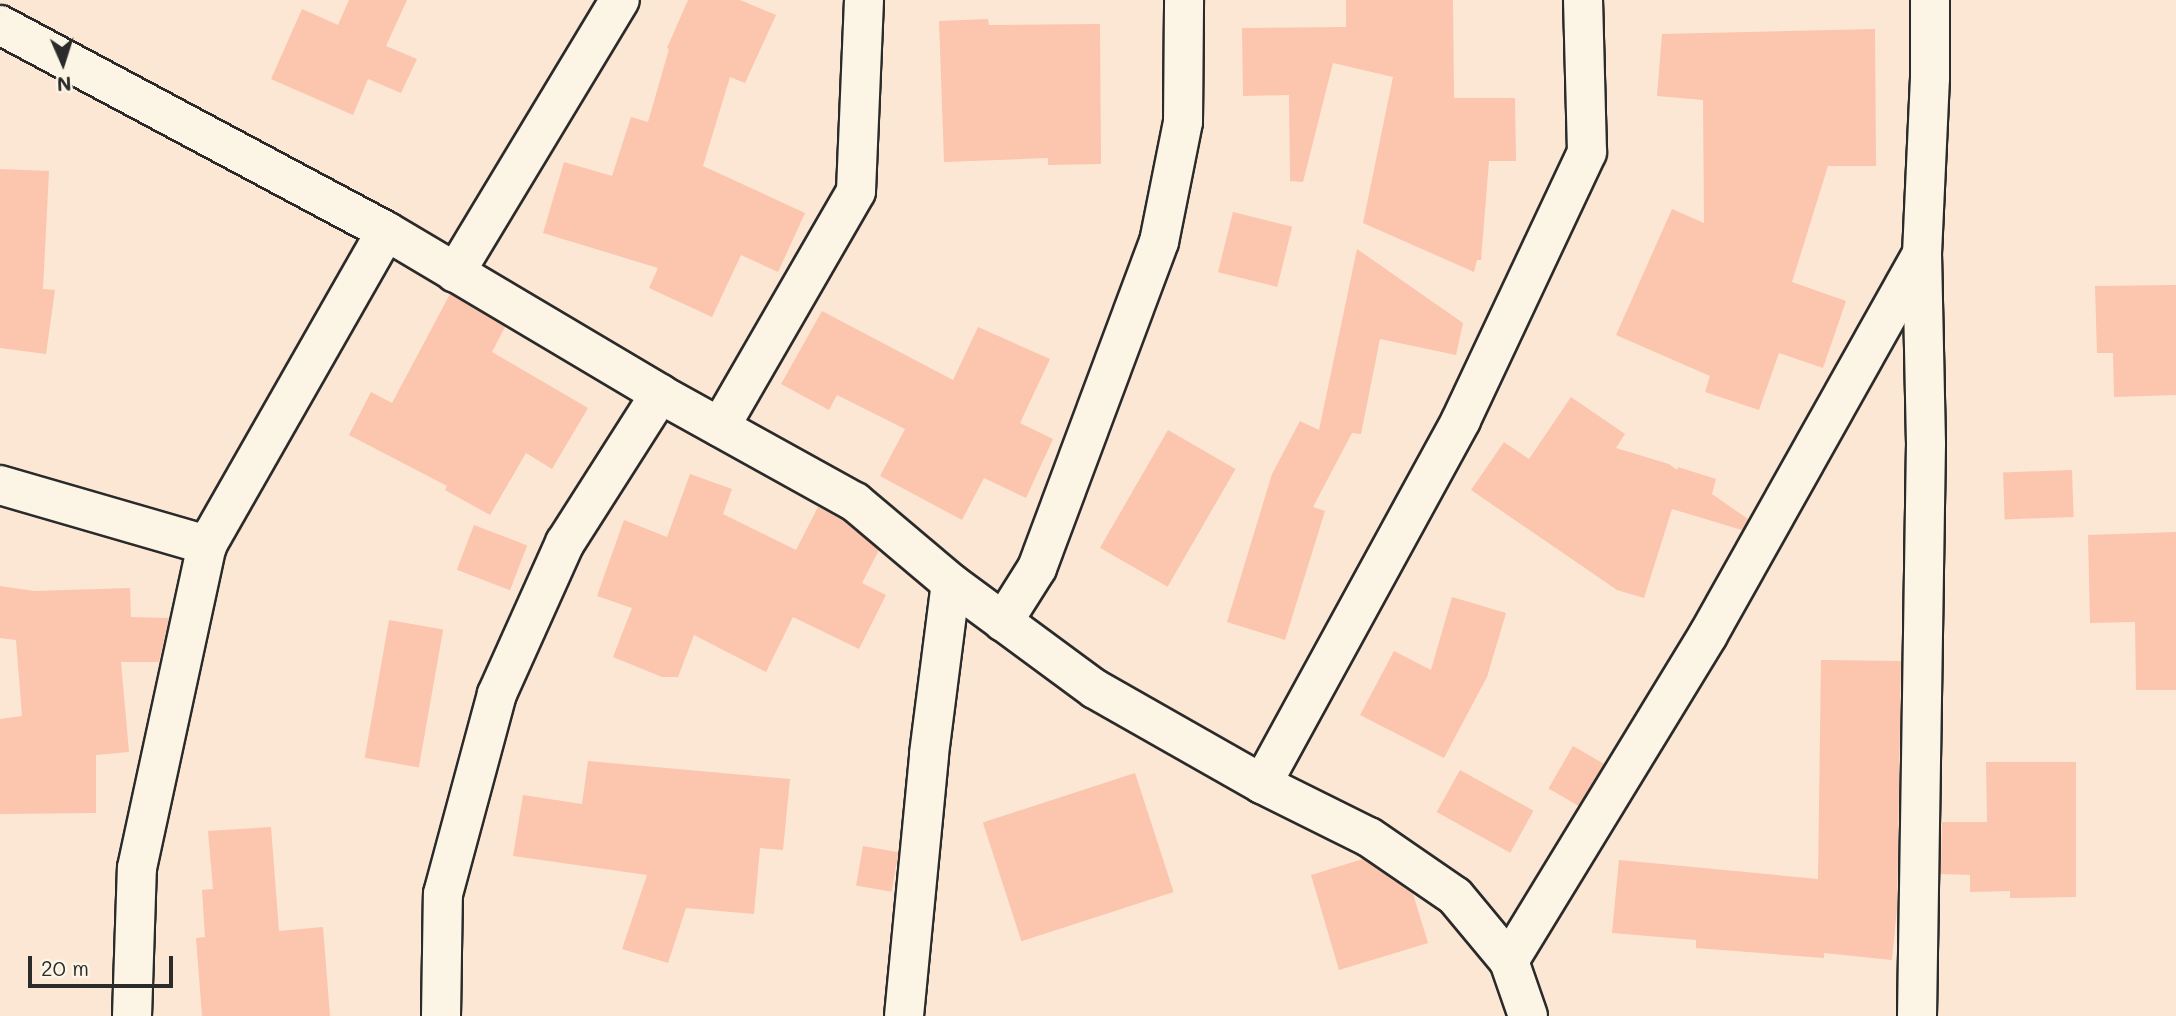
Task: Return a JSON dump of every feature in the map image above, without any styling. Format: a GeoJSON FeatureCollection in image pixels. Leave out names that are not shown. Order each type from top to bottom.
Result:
{"type":"FeatureCollection","features":[{"type":"Feature","properties":{"kind":"street"},"geometry":{"type":"LineString","coordinates":[[455,273],[620,0]]}},
{"type":"Feature","properties":{"kind":"street"},"geometry":{"type":"LineString","coordinates":[[720,427],[856,191],[864,0]]}},
{"type":"Feature","properties":{"kind":"street"},"geometry":{"type":"LineString","coordinates":[[1003,622],[1037,568],[1159,242],[1182,122],[1184,0]]}},
{"type":"Feature","properties":{"kind":"street"},"geometry":{"type":"LineString","coordinates":[[1262,783],[1461,420],[1587,152],[1583,0]]}},
{"type":"Feature","properties":{"kind":"street"},"geometry":{"type":"LineString","coordinates":[[1917,1016],[1926,444],[1922,254],[1930,78],[1930,0]]}},
{"type":"Feature","properties":{"kind":"street"},"geometry":{"type":"LineString","coordinates":[[0,24],[386,231],[660,394],[855,502],[951,583],[1095,689],[1262,783],[1368,837],[1455,896],[1509,961],[1528,1016]]}},
{"type":"Feature","properties":{"kind":"street"},"geometry":{"type":"LineString","coordinates":[[132,1016],[137,868],[207,545],[386,231]]}},
{"type":"Feature","properties":{"kind":"street"},"geometry":{"type":"LineString","coordinates":[[1509,961],[1708,635],[1922,254]]}},
{"type":"Feature","properties":{"kind":"street"},"geometry":{"type":"LineString","coordinates":[[440,1016],[443,894],[497,694],[565,543],[660,394]]}},
{"type":"Feature","properties":{"kind":"street"},"geometry":{"type":"LineString","coordinates":[[0,485],[207,545]]}},
{"type":"Feature","properties":{"kind":"street"},"geometry":{"type":"LineString","coordinates":[[904,1016],[929,754],[951,583]]}},
{"type":"Feature","properties":{"kind":"building"},"geometry":{"type":"Polygon","coordinates":[[[349,0],[407,0],[386,46],[417,59],[401,93],[368,79],[353,115],[271,79],[302,9],[338,25],[349,0]]]}},
{"type":"Feature","properties":{"kind":"building"},"geometry":{"type":"Polygon","coordinates":[[[688,0],[740,0],[776,15],[745,83],[730,77],[703,166],[805,213],[778,272],[741,255],[712,317],[649,288],[658,268],[543,233],[564,162],[612,176],[631,117],[648,122],[669,49],[667,48],[688,0]]]}},
{"type":"Feature","properties":{"kind":"building"},"geometry":{"type":"Polygon","coordinates":[[[1346,0],[1453,0],[1454,98],[1515,98],[1516,161],[1489,161],[1481,260],[1477,260],[1474,272],[1363,223],[1393,77],[1333,63],[1303,182],[1290,181],[1289,95],[1243,96],[1242,28],[1346,27],[1346,0]]]}},
{"type":"Feature","properties":{"kind":"building"},"geometry":{"type":"Polygon","coordinates":[[[988,19],[989,25],[1100,24],[1101,164],[1048,165],[1048,158],[944,162],[939,21],[988,19]]]}},
{"type":"Feature","properties":{"kind":"building"},"geometry":{"type":"Polygon","coordinates":[[[1875,29],[1876,166],[1828,166],[1792,282],[1846,301],[1823,368],[1779,353],[1759,410],[1705,392],[1710,376],[1616,335],[1672,209],[1704,223],[1703,100],[1657,96],[1662,34],[1875,29]]]}},
{"type":"Feature","properties":{"kind":"building"},"geometry":{"type":"Polygon","coordinates":[[[0,169],[49,171],[43,289],[55,290],[46,354],[0,348],[0,169]]]}},
{"type":"Feature","properties":{"kind":"building"},"geometry":{"type":"Polygon","coordinates":[[[1233,212],[1292,227],[1277,287],[1218,272],[1233,212]]]}},
{"type":"Feature","properties":{"kind":"building"},"geometry":{"type":"Polygon","coordinates":[[[1357,249],[1463,323],[1456,355],[1380,339],[1361,434],[1352,433],[1313,507],[1325,511],[1285,640],[1227,622],[1272,474],[1300,421],[1319,430],[1357,249]]]}},
{"type":"Feature","properties":{"kind":"building"},"geometry":{"type":"Polygon","coordinates":[[[2176,285],[2176,395],[2114,397],[2113,353],[2097,353],[2095,286],[2176,285]]]}},
{"type":"Feature","properties":{"kind":"building"},"geometry":{"type":"Polygon","coordinates":[[[450,294],[505,327],[492,352],[588,408],[552,469],[526,453],[490,515],[445,490],[447,486],[349,435],[371,392],[392,403],[450,294]]]}},
{"type":"Feature","properties":{"kind":"building"},"geometry":{"type":"Polygon","coordinates":[[[822,311],[953,380],[978,327],[1050,359],[1020,423],[1053,439],[1026,498],[984,478],[962,520],[880,476],[905,429],[837,395],[829,410],[781,384],[822,311]]]}},
{"type":"Feature","properties":{"kind":"building"},"geometry":{"type":"Polygon","coordinates":[[[1571,397],[1625,434],[1616,448],[1669,464],[1677,470],[1678,467],[1716,479],[1712,494],[1748,519],[1742,530],[1672,509],[1644,598],[1617,590],[1471,490],[1504,442],[1529,459],[1571,397]]]}},
{"type":"Feature","properties":{"kind":"building"},"geometry":{"type":"Polygon","coordinates":[[[1168,430],[1236,469],[1168,587],[1100,548],[1168,430]]]}},
{"type":"Feature","properties":{"kind":"building"},"geometry":{"type":"Polygon","coordinates":[[[2072,470],[2074,517],[2005,519],[2003,472],[2072,470]]]}},
{"type":"Feature","properties":{"kind":"building"},"geometry":{"type":"Polygon","coordinates":[[[690,474],[732,489],[723,514],[796,550],[818,507],[843,520],[879,550],[862,583],[886,595],[859,649],[793,617],[766,672],[694,635],[678,677],[662,677],[613,657],[632,608],[597,596],[624,520],[667,537],[690,474]]]}},
{"type":"Feature","properties":{"kind":"building"},"geometry":{"type":"Polygon","coordinates":[[[474,525],[527,545],[510,590],[457,570],[474,525]]]}},
{"type":"Feature","properties":{"kind":"building"},"geometry":{"type":"Polygon","coordinates":[[[2176,532],[2176,690],[2136,690],[2135,622],[2090,623],[2088,535],[2176,532]]]}},
{"type":"Feature","properties":{"kind":"building"},"geometry":{"type":"Polygon","coordinates":[[[0,586],[34,591],[130,588],[131,617],[169,618],[159,662],[121,662],[129,752],[96,755],[96,813],[0,814],[0,719],[22,716],[16,640],[0,638],[0,586]]]}},
{"type":"Feature","properties":{"kind":"building"},"geometry":{"type":"Polygon","coordinates":[[[1452,597],[1506,613],[1487,677],[1444,758],[1360,715],[1394,651],[1431,670],[1452,597]]]}},
{"type":"Feature","properties":{"kind":"building"},"geometry":{"type":"Polygon","coordinates":[[[389,620],[443,630],[419,767],[365,758],[389,620]]]}},
{"type":"Feature","properties":{"kind":"building"},"geometry":{"type":"Polygon","coordinates":[[[1821,660],[1901,661],[1897,908],[1892,960],[1824,953],[1824,958],[1696,948],[1696,940],[1612,933],[1619,860],[1818,879],[1821,660]]]}},
{"type":"Feature","properties":{"kind":"building"},"geometry":{"type":"Polygon","coordinates":[[[1573,746],[1604,764],[1580,806],[1548,788],[1573,746]]]}},
{"type":"Feature","properties":{"kind":"building"},"geometry":{"type":"Polygon","coordinates":[[[588,761],[790,779],[783,850],[760,848],[754,914],[686,908],[668,963],[622,949],[647,875],[513,856],[523,795],[582,804],[588,761]]]}},
{"type":"Feature","properties":{"kind":"building"},"geometry":{"type":"Polygon","coordinates":[[[1986,762],[2076,762],[2076,897],[2010,898],[2010,891],[1970,892],[1970,875],[1941,874],[1942,822],[1987,822],[1986,762]]]}},
{"type":"Feature","properties":{"kind":"building"},"geometry":{"type":"Polygon","coordinates":[[[1460,770],[1533,811],[1510,853],[1437,812],[1460,770]]]}},
{"type":"Feature","properties":{"kind":"building"},"geometry":{"type":"Polygon","coordinates":[[[1135,773],[1174,892],[1021,941],[983,822],[1135,773]]]}},
{"type":"Feature","properties":{"kind":"building"},"geometry":{"type":"Polygon","coordinates":[[[271,827],[279,931],[323,927],[330,1016],[202,1016],[196,938],[205,937],[202,890],[213,889],[208,831],[271,827]]]}},
{"type":"Feature","properties":{"kind":"building"},"geometry":{"type":"Polygon","coordinates":[[[863,846],[898,852],[892,892],[856,885],[863,846]]]}},
{"type":"Feature","properties":{"kind":"building"},"geometry":{"type":"Polygon","coordinates":[[[1363,859],[1413,894],[1428,943],[1339,970],[1311,875],[1363,859]]]}}]}
